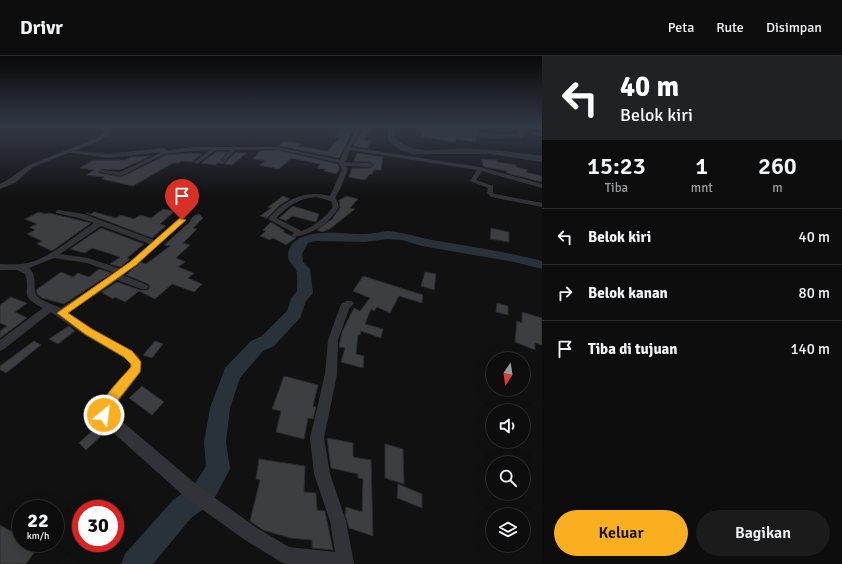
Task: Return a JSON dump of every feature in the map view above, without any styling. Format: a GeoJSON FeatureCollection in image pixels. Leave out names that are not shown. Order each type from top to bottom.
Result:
{"type":"FeatureCollection","features":[{"type":"Feature","properties":{"kind":"street"},"geometry":{"type":"LineString","coordinates":[[0,187],[12,181],[27,169],[73,150]]}},
{"type":"Feature","properties":{"kind":"street"},"geometry":{"type":"LineString","coordinates":[[102,172],[121,174],[160,154],[180,150]]}},
{"type":"Feature","properties":{"kind":"street"},"geometry":{"type":"LineString","coordinates":[[68,152],[108,156],[141,151],[185,150]]}},
{"type":"Feature","properties":{"kind":"street"},"geometry":{"type":"LineString","coordinates":[[197,162],[214,150]]}},
{"type":"Feature","properties":{"kind":"street"},"geometry":{"type":"LineString","coordinates":[[225,160],[233,150]]}},
{"type":"Feature","properties":{"kind":"street"},"geometry":{"type":"LineString","coordinates":[[291,150],[342,163],[370,165]]}},
{"type":"Feature","properties":{"kind":"street"},"geometry":{"type":"LineString","coordinates":[[342,163],[345,159],[347,150]]}},
{"type":"Feature","properties":{"kind":"street"},"geometry":{"type":"LineString","coordinates":[[358,150],[480,169],[542,186]]}},
{"type":"Feature","properties":{"kind":"street"},"geometry":{"type":"LineString","coordinates":[[331,199],[340,187],[345,169],[342,163]]}},
{"type":"Feature","properties":{"kind":"street"},"geometry":{"type":"LineString","coordinates":[[480,169],[473,181],[491,187],[490,193],[493,196],[542,206]]}},
{"type":"Feature","properties":{"kind":"street"},"geometry":{"type":"LineString","coordinates":[[308,196],[331,199],[336,202],[333,211],[311,230],[298,234],[272,219],[292,200],[297,198],[308,196]]}},
{"type":"Feature","properties":{"kind":"street"},"geometry":{"type":"LineString","coordinates":[[58,212],[81,216],[100,222],[156,243]]}},
{"type":"Feature","properties":{"kind":"street"},"geometry":{"type":"LineString","coordinates":[[62,313],[119,274],[182,220]]}},
{"type":"Feature","properties":{"kind":"street"},"geometry":{"type":"LineString","coordinates":[[0,267],[16,267],[36,264],[54,254],[100,222]]}},
{"type":"Feature","properties":{"kind":"street"},"geometry":{"type":"LineString","coordinates":[[54,254],[57,256],[98,264],[144,287]]}},
{"type":"Feature","properties":{"kind":"street"},"geometry":{"type":"LineString","coordinates":[[16,267],[29,272],[31,295],[50,308],[62,313],[88,332],[134,358],[136,369],[105,408],[104,415],[191,491],[251,534],[287,556],[345,563],[338,521],[322,474],[318,454],[317,438],[331,374],[333,340],[345,307],[349,303]]}},
{"type":"Feature","properties":{"kind":"street"},"geometry":{"type":"LineString","coordinates":[[0,346],[50,308]]}},
{"type":"Feature","properties":{"kind":"building"},"geometry":{"type":"Polygon","coordinates":[[[278,150],[338,164],[340,169],[336,174],[324,171],[326,169],[317,168],[320,164],[291,158],[279,169],[259,165],[266,161],[253,159],[260,151],[278,150]]]}},
{"type":"Feature","properties":{"kind":"building"},"geometry":{"type":"Polygon","coordinates":[[[298,150],[319,150],[327,151],[343,150],[339,158],[298,150]]]}},
{"type":"Feature","properties":{"kind":"building"},"geometry":{"type":"Polygon","coordinates":[[[216,152],[227,152],[221,160],[225,163],[236,152],[247,153],[232,165],[201,163],[216,152]]]}},
{"type":"Feature","properties":{"kind":"building"},"geometry":{"type":"Polygon","coordinates":[[[190,153],[202,154],[194,160],[194,162],[181,161],[179,163],[173,163],[133,186],[102,179],[104,177],[86,175],[94,170],[80,168],[93,160],[125,160],[130,157],[151,156],[120,170],[102,169],[98,172],[121,177],[166,155],[190,153]]]}},
{"type":"Feature","properties":{"kind":"building"},"geometry":{"type":"Polygon","coordinates":[[[357,153],[383,157],[381,170],[374,170],[365,180],[349,177],[352,168],[370,168],[374,165],[370,162],[354,161],[357,153]]]}},
{"type":"Feature","properties":{"kind":"building"},"geometry":{"type":"Polygon","coordinates":[[[481,159],[497,160],[497,162],[516,165],[516,167],[528,170],[526,172],[542,176],[542,182],[506,173],[507,171],[484,167],[481,159]]]}},
{"type":"Feature","properties":{"kind":"building"},"geometry":{"type":"Polygon","coordinates":[[[283,196],[290,199],[280,205],[267,218],[260,216],[271,208],[268,207],[283,196]]]}},
{"type":"Feature","properties":{"kind":"building"},"geometry":{"type":"Polygon","coordinates":[[[347,196],[358,199],[350,208],[355,209],[330,229],[322,232],[317,230],[332,219],[340,208],[339,200],[347,196]]]}},
{"type":"Feature","properties":{"kind":"building"},"geometry":{"type":"Polygon","coordinates":[[[293,206],[319,214],[316,222],[292,216],[286,221],[279,218],[293,206]]]}},
{"type":"Feature","properties":{"kind":"building"},"geometry":{"type":"Polygon","coordinates":[[[163,209],[175,211],[160,224],[166,226],[152,238],[86,213],[91,214],[94,212],[116,218],[121,215],[134,219],[140,215],[151,218],[163,209]]]}},
{"type":"Feature","properties":{"kind":"building"},"geometry":{"type":"Polygon","coordinates":[[[39,212],[91,223],[52,251],[37,244],[42,241],[27,234],[35,230],[30,227],[37,224],[25,219],[39,212]]]}},
{"type":"Feature","properties":{"kind":"building"},"geometry":{"type":"Polygon","coordinates":[[[199,214],[203,218],[193,228],[197,229],[183,243],[190,245],[176,258],[185,262],[178,267],[194,273],[188,278],[202,284],[194,292],[172,284],[155,299],[139,291],[125,302],[115,297],[113,299],[101,292],[117,282],[140,290],[148,290],[150,287],[148,284],[126,275],[140,262],[146,264],[170,246],[164,245],[191,221],[190,220],[194,216],[199,214]]]}},
{"type":"Feature","properties":{"kind":"building"},"geometry":{"type":"Polygon","coordinates":[[[271,222],[285,231],[283,232],[296,238],[286,245],[273,238],[270,240],[260,236],[266,231],[263,230],[271,222]]]}},
{"type":"Feature","properties":{"kind":"building"},"geometry":{"type":"Polygon","coordinates":[[[101,228],[144,244],[127,258],[130,259],[121,267],[110,264],[120,257],[92,248],[85,253],[70,249],[101,228]]]}},
{"type":"Feature","properties":{"kind":"building"},"geometry":{"type":"Polygon","coordinates":[[[491,228],[509,232],[509,242],[490,239],[491,228]]]}},
{"type":"Feature","properties":{"kind":"building"},"geometry":{"type":"Polygon","coordinates":[[[99,269],[112,273],[64,304],[42,298],[37,294],[36,290],[61,272],[73,277],[78,273],[89,277],[99,269]]]}},
{"type":"Feature","properties":{"kind":"building"},"geometry":{"type":"Polygon","coordinates":[[[425,272],[436,274],[434,290],[421,286],[425,272]]]}},
{"type":"Feature","properties":{"kind":"building"},"geometry":{"type":"Polygon","coordinates":[[[363,276],[423,295],[422,303],[399,296],[390,313],[377,307],[374,311],[371,309],[365,324],[383,329],[381,338],[361,331],[360,335],[358,335],[356,354],[364,356],[363,368],[341,362],[345,348],[339,347],[342,332],[354,308],[360,311],[370,298],[353,291],[363,276]]]}},
{"type":"Feature","properties":{"kind":"building"},"geometry":{"type":"Polygon","coordinates":[[[11,297],[27,303],[15,312],[27,318],[0,338],[0,331],[7,326],[0,323],[0,305],[11,297]]]}},
{"type":"Feature","properties":{"kind":"building"},"geometry":{"type":"Polygon","coordinates":[[[497,303],[508,306],[508,315],[496,312],[497,303]]]}},
{"type":"Feature","properties":{"kind":"building"},"geometry":{"type":"Polygon","coordinates":[[[522,312],[542,318],[542,345],[535,343],[535,350],[515,342],[517,321],[522,323],[522,312]]]}},
{"type":"Feature","properties":{"kind":"building"},"geometry":{"type":"Polygon","coordinates":[[[69,326],[75,331],[58,344],[49,339],[69,326]]]}},
{"type":"Feature","properties":{"kind":"building"},"geometry":{"type":"Polygon","coordinates":[[[34,341],[41,345],[6,373],[0,370],[0,366],[34,341]]]}},
{"type":"Feature","properties":{"kind":"building"},"geometry":{"type":"Polygon","coordinates":[[[155,341],[163,344],[152,358],[143,355],[155,341]]]}},
{"type":"Feature","properties":{"kind":"building"},"geometry":{"type":"Polygon","coordinates":[[[284,376],[318,385],[313,406],[316,407],[313,419],[308,418],[304,439],[276,432],[281,411],[272,409],[284,376]]]}},
{"type":"Feature","properties":{"kind":"building"},"geometry":{"type":"Polygon","coordinates":[[[142,386],[164,402],[152,415],[129,398],[142,386]]]}},
{"type":"Feature","properties":{"kind":"building"},"geometry":{"type":"Polygon","coordinates":[[[94,429],[102,435],[86,450],[79,443],[94,429]]]}},
{"type":"Feature","properties":{"kind":"building"},"geometry":{"type":"Polygon","coordinates":[[[327,438],[353,443],[353,457],[371,460],[373,536],[349,528],[345,515],[346,507],[362,512],[363,479],[358,478],[358,474],[331,468],[327,438]]]}},
{"type":"Feature","properties":{"kind":"building"},"geometry":{"type":"Polygon","coordinates":[[[385,444],[403,449],[404,484],[385,478],[385,444]]]}},
{"type":"Feature","properties":{"kind":"building"},"geometry":{"type":"Polygon","coordinates":[[[259,459],[305,466],[304,492],[316,493],[317,510],[325,511],[333,550],[312,548],[312,540],[290,538],[263,530],[250,521],[260,480],[256,479],[259,459]]]}},
{"type":"Feature","properties":{"kind":"building"},"geometry":{"type":"Polygon","coordinates":[[[398,484],[422,494],[422,508],[397,498],[398,484]]]}},
{"type":"Feature","properties":{"kind":"building"},"geometry":{"type":"Polygon","coordinates":[[[0,525],[12,532],[12,552],[34,552],[26,564],[0,564],[0,525]]]}},
{"type":"Feature","properties":{"kind":"waterway"},"geometry":{"type":"LineString","coordinates":[[407,150],[423,153],[462,151],[490,152],[542,159]]}},
{"type":"Feature","properties":{"kind":"waterway"},"geometry":{"type":"LineString","coordinates":[[135,564],[182,509],[203,494],[218,469],[215,442],[220,408],[232,374],[257,346],[268,341],[294,314],[299,299],[305,293],[303,269],[297,264],[295,254],[299,245],[304,240],[315,237],[365,238],[387,235],[403,236],[422,242],[514,258],[542,265]]}},
{"type":"Feature","properties":{"kind":"route"},"geometry":{"type":"LineString","coordinates":[[104,415],[103,411],[105,408],[136,369],[136,362],[134,358],[128,354],[88,332],[77,322],[62,313],[133,264],[182,220]]}}]}
